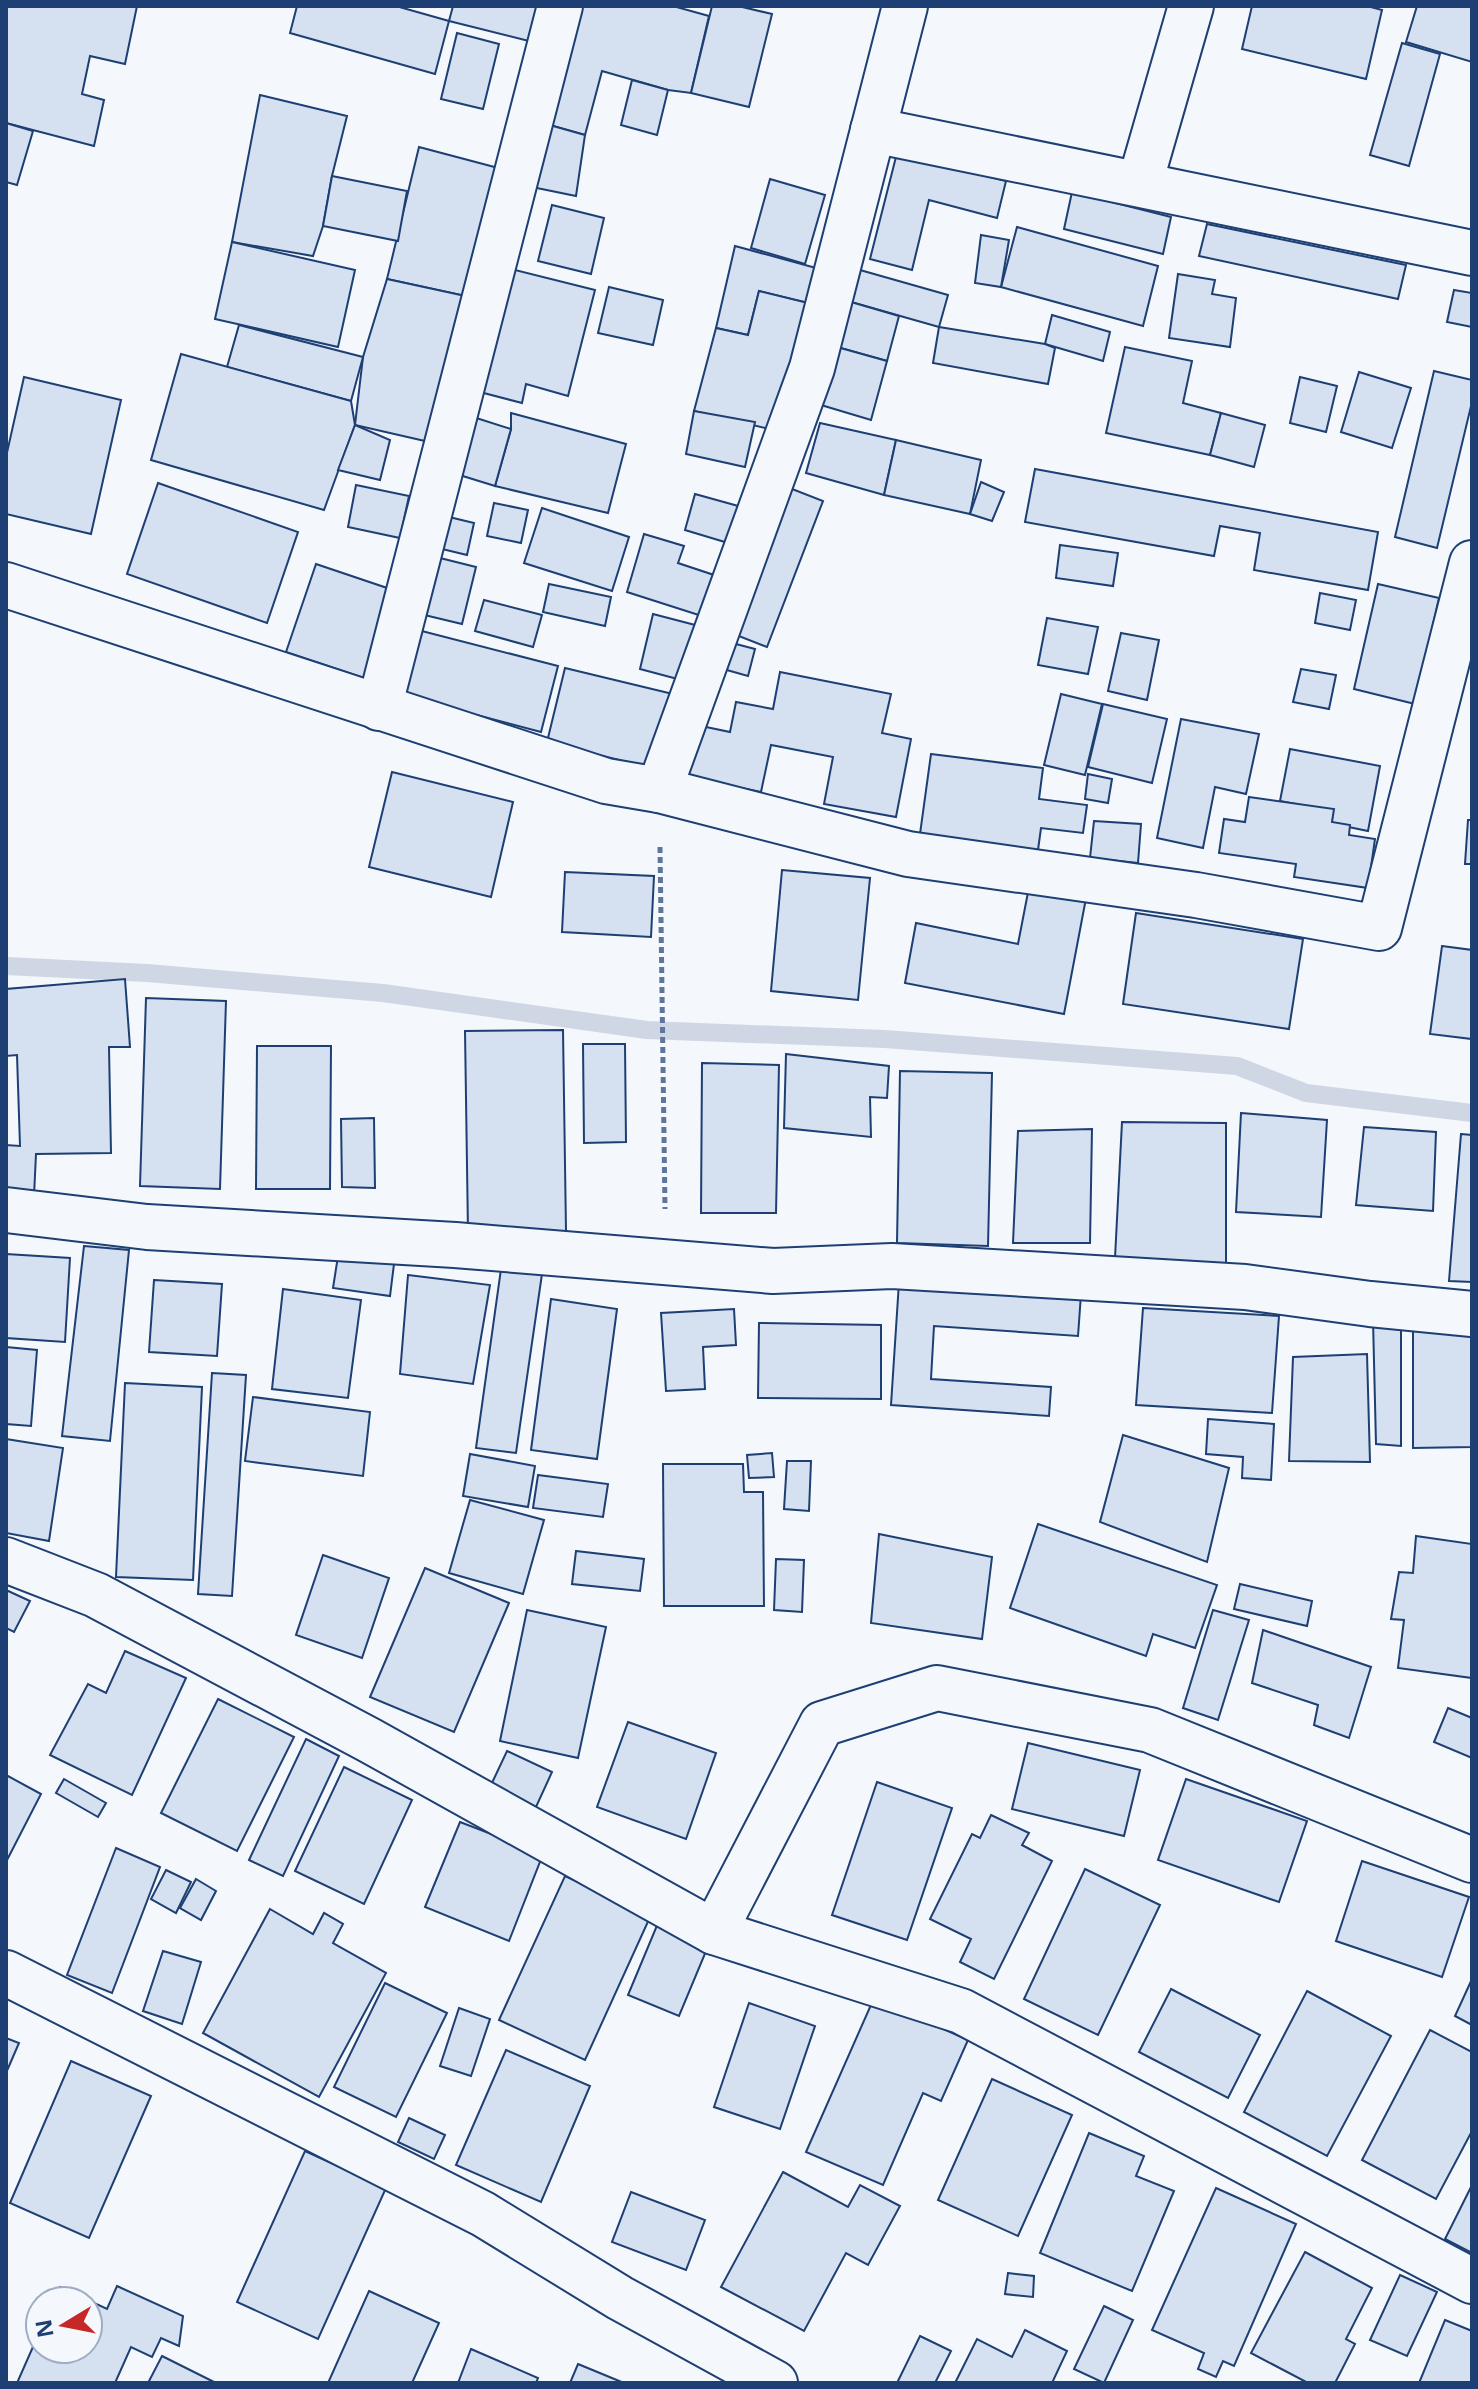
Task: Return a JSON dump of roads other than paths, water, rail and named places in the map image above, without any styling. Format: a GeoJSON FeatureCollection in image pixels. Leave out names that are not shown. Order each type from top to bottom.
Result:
{"type":"FeatureCollection","features":[{"type":"Feature","properties":{"kind":"street"},"geometry":{"type":"LineString","coordinates":[[379,708],[560,6]]}},
{"type":"Feature","properties":{"kind":"street"},"geometry":{"type":"LineString","coordinates":[[659,790],[812,368],[905,6]]}},
{"type":"Feature","properties":{"kind":"street"},"geometry":{"type":"LineString","coordinates":[[1140,183],[1191,6]]}},
{"type":"Feature","properties":{"kind":"street"},"geometry":{"type":"LineString","coordinates":[[873,130],[1472,253]]}},
{"type":"Feature","properties":{"kind":"street"},"geometry":{"type":"LineString","coordinates":[[6,585],[606,781],[659,790],[908,854],[1196,895],[1379,928],[1472,563]]}},
{"type":"Feature","properties":{"kind":"street"},"geometry":{"type":"LineString","coordinates":[[6,1210],[147,1227],[455,1245],[773,1271],[892,1266],[1230,1286],[1472,1314]]}},
{"type":"Feature","properties":{"kind":"street"},"geometry":{"type":"LineString","coordinates":[[6,1560],[110,1602],[369,1740],[714,1932],[961,2011],[1472,2281]]}},
{"type":"Feature","properties":{"kind":"street"},"geometry":{"type":"LineString","coordinates":[[714,1932],[822,1724],[937,1688],[1150,1730],[1472,1860]]}},
{"type":"Feature","properties":{"kind":"street"},"geometry":{"type":"LineString","coordinates":[[6,1973],[483,2214],[620,2298],[775,2383]]}},
{"type":"Feature","properties":{"kind":"waterway"},"geometry":{"type":"LineString","coordinates":[[6,966],[147,973],[383,993],[647,1030],[885,1039],[1237,1066],[1306,1093],[1472,1113]]}}]}
